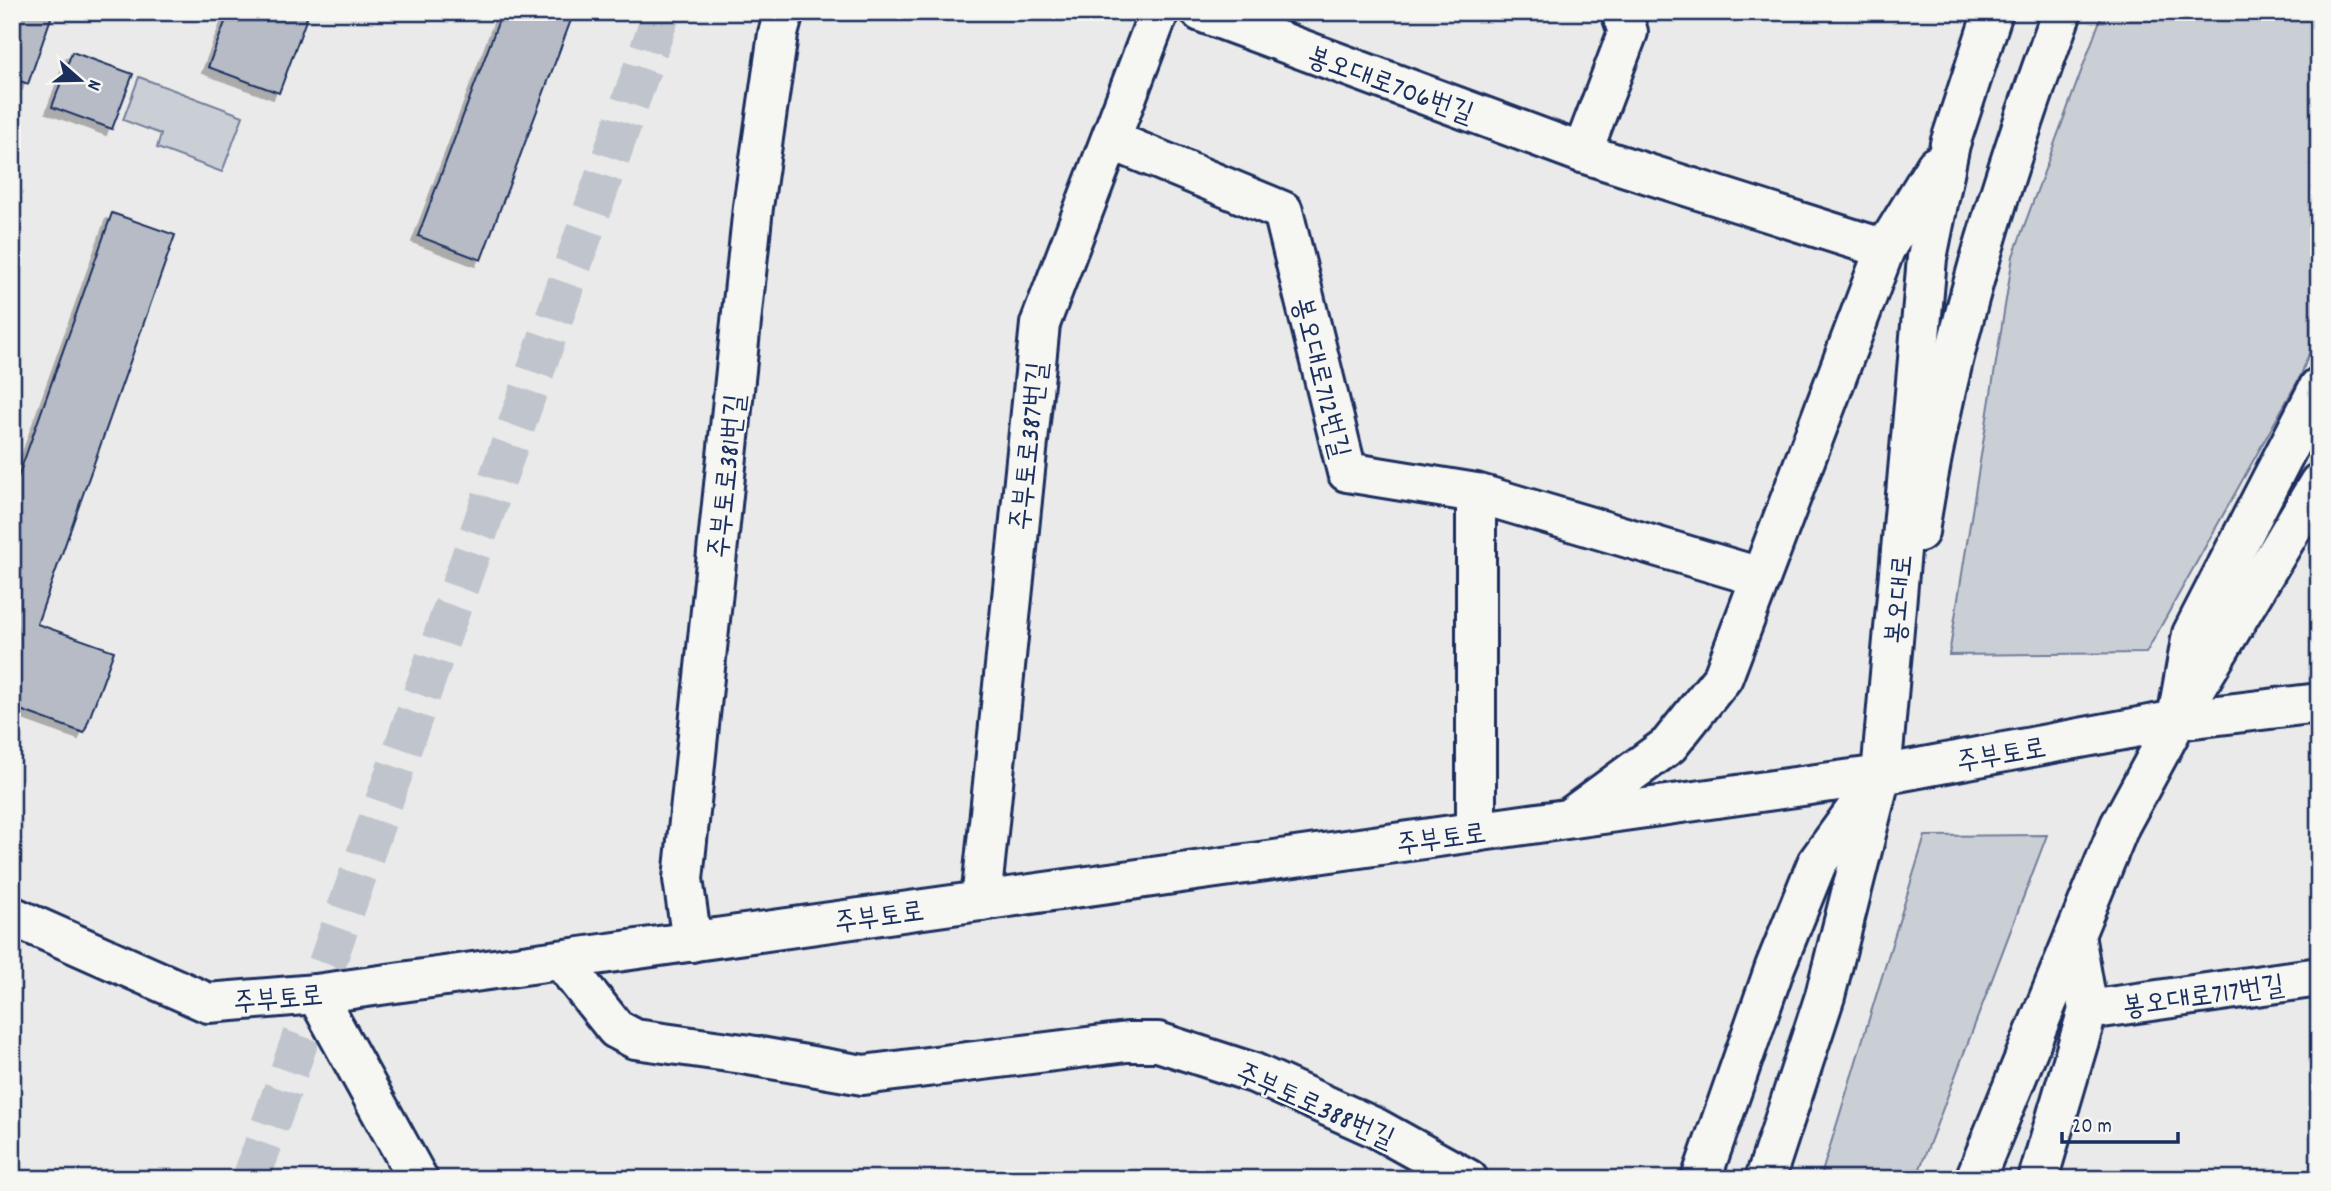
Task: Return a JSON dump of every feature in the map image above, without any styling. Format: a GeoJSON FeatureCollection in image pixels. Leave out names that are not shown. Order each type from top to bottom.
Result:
{"type":"FeatureCollection","features":[{"type":"Feature","properties":{"kind":"street","name":"주부토로381번길"},"geometry":{"type":"LineString","coordinates":[[692,942],[683,879],[753,207],[778,34],[784,12]]}},
{"type":"Feature","properties":{"kind":"street","name":"주부토로387번길"},"geometry":{"type":"LineString","coordinates":[[981,901],[1040,324],[1159,12]]}},
{"type":"Feature","properties":{"kind":"street","name":"봉오대로706번길"},"geometry":{"type":"LineString","coordinates":[[1200,12],[1582,153],[1885,249]]}},
{"type":"Feature","properties":{"kind":"street"},"geometry":{"type":"LineString","coordinates":[[1582,153],[1628,32],[1621,12]]}},
{"type":"Feature","properties":{"kind":"street","name":"봉오대로"},"geometry":{"type":"LineString","coordinates":[[1765,1179],[1825,996],[1881,775],[1927,258],[1950,144],[1993,12]]}},
{"type":"Feature","properties":{"kind":"street"},"geometry":{"type":"LineString","coordinates":[[1701,1179],[1774,967],[1817,863],[1881,775],[1934,439],[1966,304],[2003,178],[2062,12]]}},
{"type":"Feature","properties":{"kind":"street","name":"봉오대로712번길"},"geometry":{"type":"LineString","coordinates":[[1111,140],[1283,211],[1347,472],[1476,493],[1760,577]]}},
{"type":"Feature","properties":{"kind":"street"},"geometry":{"type":"LineString","coordinates":[[1567,819],[1669,746],[1723,677],[1885,249],[1950,144]]}},
{"type":"Feature","properties":{"kind":"street"},"geometry":{"type":"LineString","coordinates":[[2177,720],[2192,634],[2319,387]]}},
{"type":"Feature","properties":{"kind":"street"},"geometry":{"type":"LineString","coordinates":[[1975,1179],[2120,825],[2177,720],[2319,483]]}},
{"type":"Feature","properties":{"kind":"street"},"geometry":{"type":"LineString","coordinates":[[1476,493],[1476,832]]}},
{"type":"Feature","properties":{"kind":"street","name":"주부토로"},"geometry":{"type":"LineString","coordinates":[[12,916],[208,1003],[316,994],[1881,775],[2177,720],[2319,703]]}},
{"type":"Feature","properties":{"kind":"street"},"geometry":{"type":"LineString","coordinates":[[2038,1179],[2088,1010],[2075,935]]}},
{"type":"Feature","properties":{"kind":"street","name":"주부토로388번길"},"geometry":{"type":"LineString","coordinates":[[561,960],[616,1029],[635,1039],[863,1075],[1128,1042],[1158,1041],[1254,1073],[1376,1128],[1468,1179]]}},
{"type":"Feature","properties":{"kind":"street","name":"봉오대로717번길"},"geometry":{"type":"LineString","coordinates":[[2088,1010],[2319,977]]}},
{"type":"Feature","properties":{"kind":"street"},"geometry":{"type":"LineString","coordinates":[[316,994],[418,1179]]}},
{"type":"Feature","properties":{"kind":"shaded area"},"geometry":{"type":"Polygon","coordinates":[[[2103,12],[2319,12],[2319,326],[2301,375],[2146,653],[1949,655],[2013,256],[2103,12]]]}},
{"type":"Feature","properties":{"kind":"shaded area"},"geometry":{"type":"Polygon","coordinates":[[[139,77],[243,116],[222,172],[157,148],[161,134],[123,120],[139,77]]]}},
{"type":"Feature","properties":{"kind":"shaded area"},"geometry":{"type":"Polygon","coordinates":[[[2047,835],[1916,1179],[1820,1179],[1925,836],[2047,835]]]}},
{"type":"Feature","properties":{"kind":"building"},"geometry":{"type":"Polygon","coordinates":[[[12,12],[53,12],[28,84],[12,78],[12,12]]]}},
{"type":"Feature","properties":{"kind":"building"},"geometry":{"type":"Polygon","coordinates":[[[229,12],[309,12],[279,93],[208,67],[229,12]]]}},
{"type":"Feature","properties":{"kind":"building"},"geometry":{"type":"Polygon","coordinates":[[[502,12],[574,12],[481,260],[418,236],[502,12]]]}},
{"type":"Feature","properties":{"kind":"building"},"geometry":{"type":"Polygon","coordinates":[[[72,52],[133,74],[112,129],[52,107],[72,52]]]}},
{"type":"Feature","properties":{"kind":"building"},"geometry":{"type":"Polygon","coordinates":[[[112,213],[175,235],[37,624],[114,651],[84,733],[12,707],[12,494],[112,213]]]}},
{"type":"Feature","properties":{"kind":"tunnel"},"geometry":{"type":"LineString","coordinates":[[251,1179],[662,12]]}}]}
